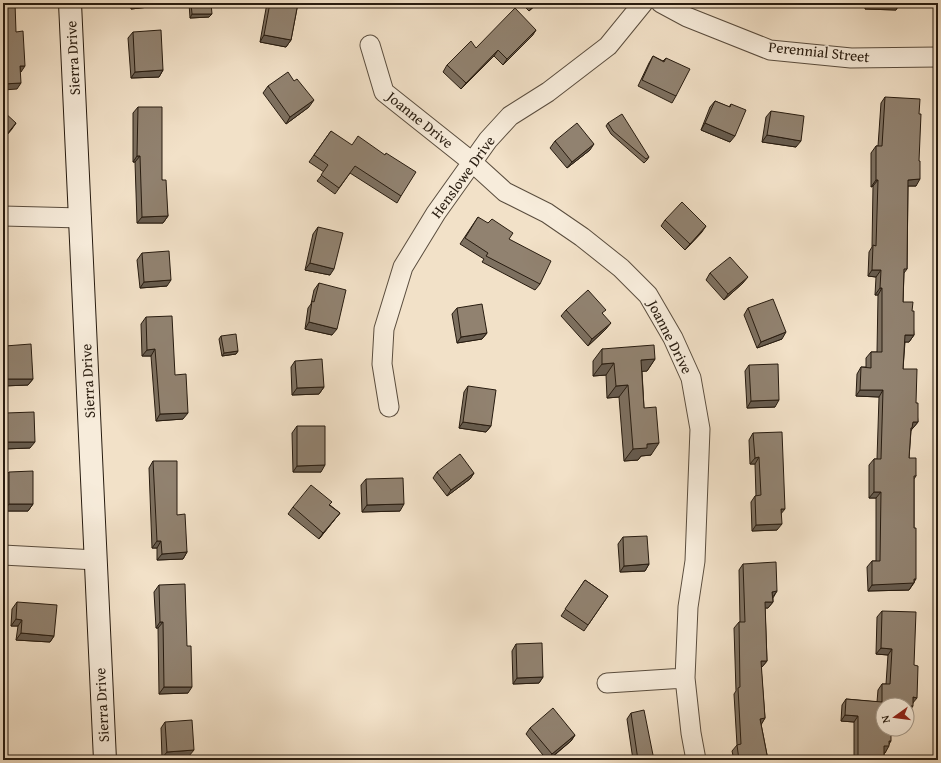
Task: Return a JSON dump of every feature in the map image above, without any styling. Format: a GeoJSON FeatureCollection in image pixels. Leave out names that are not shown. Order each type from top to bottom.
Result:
{"type":"FeatureCollection","features":[{"type":"Feature","properties":{"kind":"street","name":"Sierra Drive"},"geometry":{"type":"LineString","coordinates":[[70,3],[105,760]]}},
{"type":"Feature","properties":{"kind":"street","name":"Henslowe Drive"},"geometry":{"type":"LineString","coordinates":[[389,407],[382,364],[384,329],[403,267],[436,213],[488,140],[510,116],[548,92],[608,46],[643,3]]}},
{"type":"Feature","properties":{"kind":"street","name":"Perennial Street"},"geometry":{"type":"LineString","coordinates":[[661,3],[687,17],[770,50],[851,58],[938,57]]}},
{"type":"Feature","properties":{"kind":"street","name":"Joanne Drive"},"geometry":{"type":"LineString","coordinates":[[370,45],[384,92],[472,162],[505,192],[547,213],[582,237],[621,268],[648,294],[673,338],[691,378],[700,429],[695,561],[688,607],[685,678],[691,733],[696,760]]}},
{"type":"Feature","properties":{"kind":"street"},"geometry":{"type":"LineString","coordinates":[[3,216],[81,218]]}},
{"type":"Feature","properties":{"kind":"street"},"geometry":{"type":"LineString","coordinates":[[3,555],[96,560]]}},
{"type":"Feature","properties":{"kind":"street"},"geometry":{"type":"LineString","coordinates":[[607,683],[685,678]]}},
{"type":"Feature","properties":{"kind":"building"},"geometry":{"type":"Polygon","coordinates":[[[3,3],[15,3],[16,32],[23,31],[25,66],[20,66],[21,83],[3,84],[3,3]]]}},
{"type":"Feature","properties":{"kind":"building"},"geometry":{"type":"Polygon","coordinates":[[[191,3],[211,3],[212,14],[192,14],[191,3]]]}},
{"type":"Feature","properties":{"kind":"building"},"geometry":{"type":"Polygon","coordinates":[[[270,3],[298,3],[291,40],[264,35],[270,3]]]}},
{"type":"Feature","properties":{"kind":"building"},"geometry":{"type":"Polygon","coordinates":[[[515,8],[536,30],[507,59],[498,50],[466,83],[447,65],[471,41],[476,48],[515,8]]]}},
{"type":"Feature","properties":{"kind":"building"},"geometry":{"type":"Polygon","coordinates":[[[161,30],[163,70],[135,72],[133,32],[161,30]]]}},
{"type":"Feature","properties":{"kind":"building"},"geometry":{"type":"Polygon","coordinates":[[[653,56],[664,62],[666,58],[690,69],[676,96],[642,80],[653,56]]]}},
{"type":"Feature","properties":{"kind":"building"},"geometry":{"type":"Polygon","coordinates":[[[288,72],[294,81],[297,79],[314,100],[290,117],[268,86],[288,72]]]}},
{"type":"Feature","properties":{"kind":"building"},"geometry":{"type":"Polygon","coordinates":[[[885,97],[920,99],[919,114],[921,114],[919,161],[920,179],[908,180],[907,269],[904,269],[903,302],[913,302],[912,311],[914,311],[914,335],[905,335],[903,369],[917,369],[916,403],[918,403],[918,422],[913,422],[911,428],[909,458],[916,458],[916,476],[914,476],[914,528],[916,528],[916,579],[914,579],[914,583],[872,585],[872,561],[880,561],[881,492],[874,492],[874,459],[881,459],[883,390],[860,390],[861,367],[871,368],[871,352],[882,352],[882,288],[880,288],[881,270],[872,270],[873,245],[876,246],[878,180],[876,180],[876,146],[882,146],[885,97]]]}},
{"type":"Feature","properties":{"kind":"building"},"geometry":{"type":"Polygon","coordinates":[[[715,101],[730,107],[731,104],[746,110],[735,136],[705,123],[715,101]]]}},
{"type":"Feature","properties":{"kind":"building"},"geometry":{"type":"Polygon","coordinates":[[[138,107],[162,107],[162,180],[166,180],[168,216],[142,217],[140,156],[137,156],[138,107]]]}},
{"type":"Feature","properties":{"kind":"building"},"geometry":{"type":"Polygon","coordinates":[[[3,111],[16,123],[3,139],[3,111]]]}},
{"type":"Feature","properties":{"kind":"building"},"geometry":{"type":"Polygon","coordinates":[[[771,111],[804,116],[801,141],[767,135],[771,111]]]}},
{"type":"Feature","properties":{"kind":"building"},"geometry":{"type":"Polygon","coordinates":[[[622,114],[649,157],[646,159],[613,131],[608,123],[622,114]]]}},
{"type":"Feature","properties":{"kind":"building"},"geometry":{"type":"Polygon","coordinates":[[[577,123],[594,144],[572,162],[555,141],[577,123]]]}},
{"type":"Feature","properties":{"kind":"building"},"geometry":{"type":"Polygon","coordinates":[[[331,131],[352,145],[358,136],[385,155],[386,153],[416,172],[401,196],[355,166],[339,188],[321,175],[328,165],[314,155],[331,131]]]}},
{"type":"Feature","properties":{"kind":"building"},"geometry":{"type":"Polygon","coordinates":[[[682,202],[706,226],[690,244],[665,220],[682,202]]]}},
{"type":"Feature","properties":{"kind":"building"},"geometry":{"type":"Polygon","coordinates":[[[478,217],[488,223],[492,219],[513,233],[509,239],[551,261],[540,284],[486,256],[488,253],[465,238],[478,217]]]}},
{"type":"Feature","properties":{"kind":"building"},"geometry":{"type":"Polygon","coordinates":[[[318,227],[343,233],[334,269],[310,263],[318,227]]]}},
{"type":"Feature","properties":{"kind":"building"},"geometry":{"type":"Polygon","coordinates":[[[169,251],[171,280],[144,282],[142,253],[169,251]]]}},
{"type":"Feature","properties":{"kind":"building"},"geometry":{"type":"Polygon","coordinates":[[[730,257],[748,277],[728,294],[710,273],[730,257]]]}},
{"type":"Feature","properties":{"kind":"building"},"geometry":{"type":"Polygon","coordinates":[[[319,283],[346,290],[337,329],[309,322],[312,301],[314,302],[319,283]]]}},
{"type":"Feature","properties":{"kind":"building"},"geometry":{"type":"Polygon","coordinates":[[[588,290],[606,310],[602,313],[611,323],[592,339],[566,310],[588,290]]]}},
{"type":"Feature","properties":{"kind":"building"},"geometry":{"type":"Polygon","coordinates":[[[773,299],[786,332],[761,342],[748,308],[773,299]]]}},
{"type":"Feature","properties":{"kind":"building"},"geometry":{"type":"Polygon","coordinates":[[[482,304],[487,333],[461,337],[457,308],[482,304]]]}},
{"type":"Feature","properties":{"kind":"building"},"geometry":{"type":"Polygon","coordinates":[[[172,316],[175,375],[186,374],[188,413],[160,414],[155,349],[147,350],[146,317],[172,316]]]}},
{"type":"Feature","properties":{"kind":"building"},"geometry":{"type":"Polygon","coordinates":[[[236,334],[238,351],[224,353],[221,336],[236,334]]]}},
{"type":"Feature","properties":{"kind":"building"},"geometry":{"type":"Polygon","coordinates":[[[31,344],[33,379],[6,379],[5,346],[31,344]]]}},
{"type":"Feature","properties":{"kind":"building"},"geometry":{"type":"Polygon","coordinates":[[[654,345],[655,359],[641,360],[644,408],[656,407],[659,443],[647,444],[647,448],[633,449],[628,385],[616,386],[614,363],[602,364],[602,349],[654,345]]]}},
{"type":"Feature","properties":{"kind":"building"},"geometry":{"type":"Polygon","coordinates":[[[322,359],[324,387],[297,388],[295,361],[322,359]]]}},
{"type":"Feature","properties":{"kind":"building"},"geometry":{"type":"Polygon","coordinates":[[[778,364],[779,400],[751,401],[749,365],[778,364]]]}},
{"type":"Feature","properties":{"kind":"building"},"geometry":{"type":"Polygon","coordinates":[[[468,386],[496,390],[491,426],[463,422],[468,386]]]}},
{"type":"Feature","properties":{"kind":"building"},"geometry":{"type":"Polygon","coordinates":[[[34,412],[35,442],[7,442],[6,413],[34,412]]]}},
{"type":"Feature","properties":{"kind":"building"},"geometry":{"type":"Polygon","coordinates":[[[297,426],[325,426],[325,465],[297,466],[297,426]]]}},
{"type":"Feature","properties":{"kind":"building"},"geometry":{"type":"Polygon","coordinates":[[[782,432],[785,509],[781,509],[782,524],[756,525],[755,496],[761,495],[759,457],[755,458],[753,433],[782,432]]]}},
{"type":"Feature","properties":{"kind":"building"},"geometry":{"type":"Polygon","coordinates":[[[460,454],[474,473],[451,490],[437,472],[460,454]]]}},
{"type":"Feature","properties":{"kind":"building"},"geometry":{"type":"Polygon","coordinates":[[[153,461],[177,461],[177,515],[185,514],[187,552],[162,554],[161,541],[157,541],[153,461]]]}},
{"type":"Feature","properties":{"kind":"building"},"geometry":{"type":"Polygon","coordinates":[[[33,471],[33,504],[9,504],[9,472],[33,471]]]}},
{"type":"Feature","properties":{"kind":"building"},"geometry":{"type":"Polygon","coordinates":[[[403,478],[404,504],[367,505],[366,479],[403,478]]]}},
{"type":"Feature","properties":{"kind":"building"},"geometry":{"type":"Polygon","coordinates":[[[311,485],[332,502],[329,505],[340,513],[323,533],[293,507],[311,485]]]}},
{"type":"Feature","properties":{"kind":"building"},"geometry":{"type":"Polygon","coordinates":[[[647,536],[649,564],[624,566],[623,537],[647,536]]]}},
{"type":"Feature","properties":{"kind":"building"},"geometry":{"type":"Polygon","coordinates":[[[776,562],[777,591],[772,592],[773,602],[765,602],[767,661],[761,661],[765,718],[760,719],[768,760],[739,760],[737,745],[741,744],[738,688],[740,687],[739,622],[745,622],[743,564],[776,562]]]}},
{"type":"Feature","properties":{"kind":"building"},"geometry":{"type":"Polygon","coordinates":[[[585,580],[608,596],[588,625],[565,609],[585,580]]]}},
{"type":"Feature","properties":{"kind":"building"},"geometry":{"type":"Polygon","coordinates":[[[185,584],[187,646],[191,646],[192,687],[164,687],[163,622],[160,622],[159,585],[185,584]]]}},
{"type":"Feature","properties":{"kind":"building"},"geometry":{"type":"Polygon","coordinates":[[[17,602],[57,605],[54,636],[21,633],[22,620],[16,619],[17,602]]]}},
{"type":"Feature","properties":{"kind":"building"},"geometry":{"type":"Polygon","coordinates":[[[882,611],[916,612],[914,665],[918,666],[917,698],[882,697],[882,684],[890,684],[892,649],[881,648],[882,611]]]}},
{"type":"Feature","properties":{"kind":"building"},"geometry":{"type":"Polygon","coordinates":[[[542,643],[543,677],[517,678],[516,644],[542,643]]]}},
{"type":"Feature","properties":{"kind":"building"},"geometry":{"type":"Polygon","coordinates":[[[846,699],[875,701],[875,737],[891,737],[889,746],[884,746],[884,759],[858,759],[858,716],[845,715],[846,699]]]}},
{"type":"Feature","properties":{"kind":"building"},"geometry":{"type":"Polygon","coordinates":[[[553,708],[575,735],[552,754],[530,728],[553,708]]]}},
{"type":"Feature","properties":{"kind":"building"},"geometry":{"type":"Polygon","coordinates":[[[644,710],[654,760],[638,760],[631,713],[644,710]]]}},
{"type":"Feature","properties":{"kind":"building"},"geometry":{"type":"Polygon","coordinates":[[[192,720],[194,750],[167,752],[165,722],[192,720]]]}}]}
